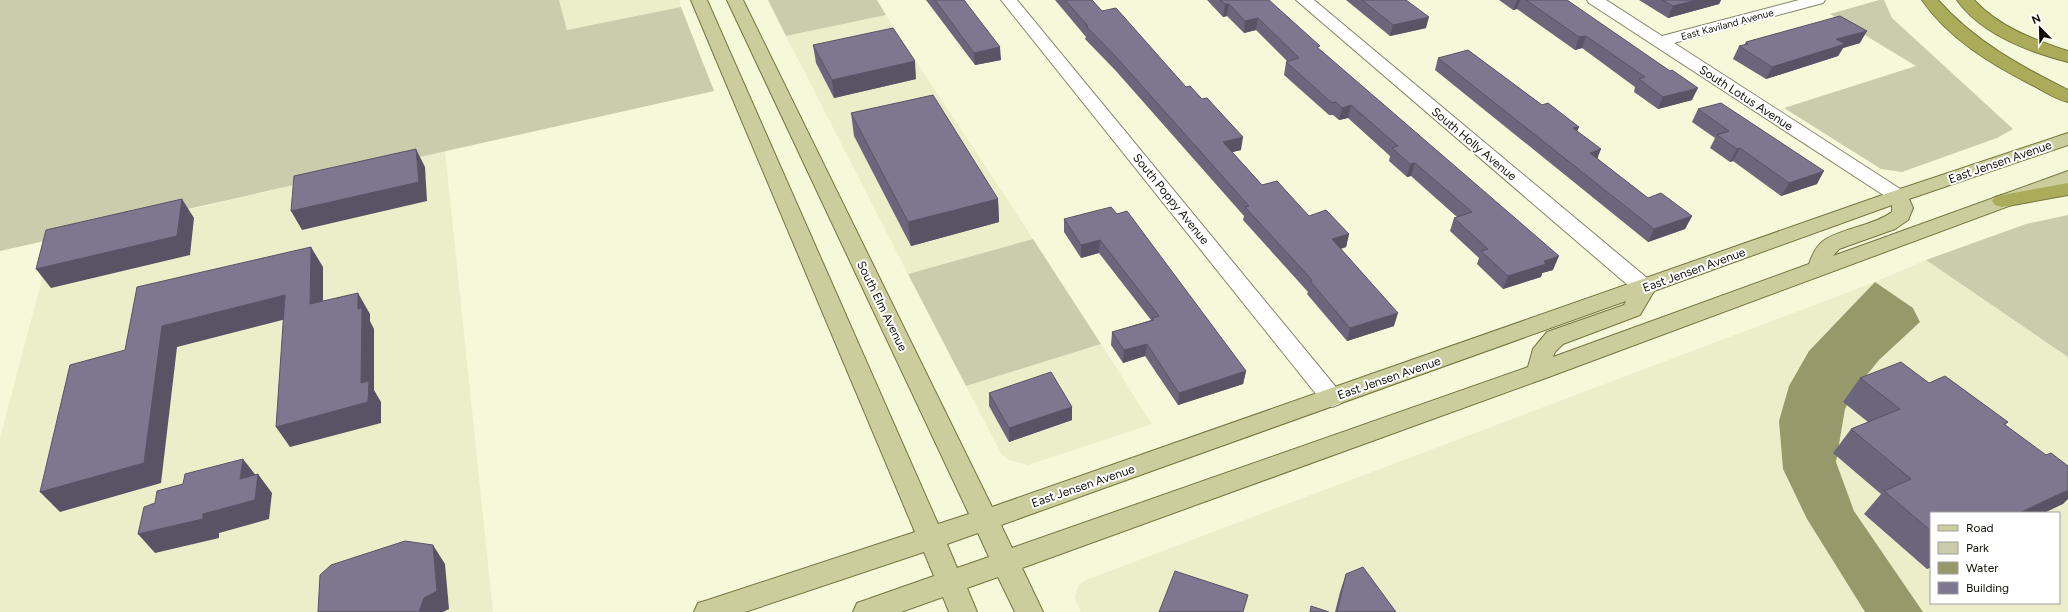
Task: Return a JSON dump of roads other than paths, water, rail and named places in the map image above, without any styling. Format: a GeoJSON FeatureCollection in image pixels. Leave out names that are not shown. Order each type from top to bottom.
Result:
{"type":"FeatureCollection","features":[{"type":"Feature","properties":{"kind":"highway"},"geometry":{"type":"LineString","coordinates":[[1930,0],[1942,16],[1955,29],[1977,45],[2068,97]]}},
{"type":"Feature","properties":{"kind":"highway"},"geometry":{"type":"LineString","coordinates":[[1965,0],[1980,14],[2000,28],[2025,41],[2068,57]]}},
{"type":"Feature","properties":{"kind":"highway"},"geometry":{"type":"LineString","coordinates":[[2002,201],[2068,189]]}},
{"type":"Feature","properties":{"kind":"main road"},"geometry":{"type":"LineString","coordinates":[[699,0],[963,612]]}},
{"type":"Feature","properties":{"kind":"main road","name":"South Elm Avenue"},"geometry":{"type":"LineString","coordinates":[[735,0],[1029,612]]}},
{"type":"Feature","properties":{"kind":"main road","name":"East Jensen Avenue"},"geometry":{"type":"LineString","coordinates":[[708,612],[985,520],[1645,288],[1898,196],[2068,139]]}},
{"type":"Feature","properties":{"kind":"main road"},"geometry":{"type":"LineString","coordinates":[[867,612],[1538,372],[2068,177]]}},
{"type":"Feature","properties":{"kind":"main road"},"geometry":{"type":"LineString","coordinates":[[1819,269],[1822,255],[1832,244],[1888,224],[1901,216],[1903,208],[1898,196]]}},
{"type":"Feature","properties":{"kind":"main road"},"geometry":{"type":"LineString","coordinates":[[1538,372],[1544,349],[1555,338],[1632,310],[1645,288]]}},
{"type":"Feature","properties":{"kind":"street","name":"South Poppy Avenue"},"geometry":{"type":"LineString","coordinates":[[1009,0],[1332,398]]}},
{"type":"Feature","properties":{"kind":"street","name":"South Holly Avenue"},"geometry":{"type":"LineString","coordinates":[[1304,0],[1645,288]]}},
{"type":"Feature","properties":{"kind":"street","name":"South Lotus Avenue"},"geometry":{"type":"LineString","coordinates":[[1595,0],[1898,196]]}},
{"type":"Feature","properties":{"kind":"street","name":"East Kaviland Avenue"},"geometry":{"type":"LineString","coordinates":[[1660,42],[1817,0]]}},
{"type":"Feature","properties":{"kind":"water"},"geometry":{"type":"Polygon","coordinates":[[[1875,282],[1913,308],[1920,322],[1879,360],[1857,387],[1845,409],[1836,462],[1854,511],[1923,612],[1865,612],[1807,519],[1783,469],[1779,421],[1789,386],[1809,351],[1875,282]]]}}]}
